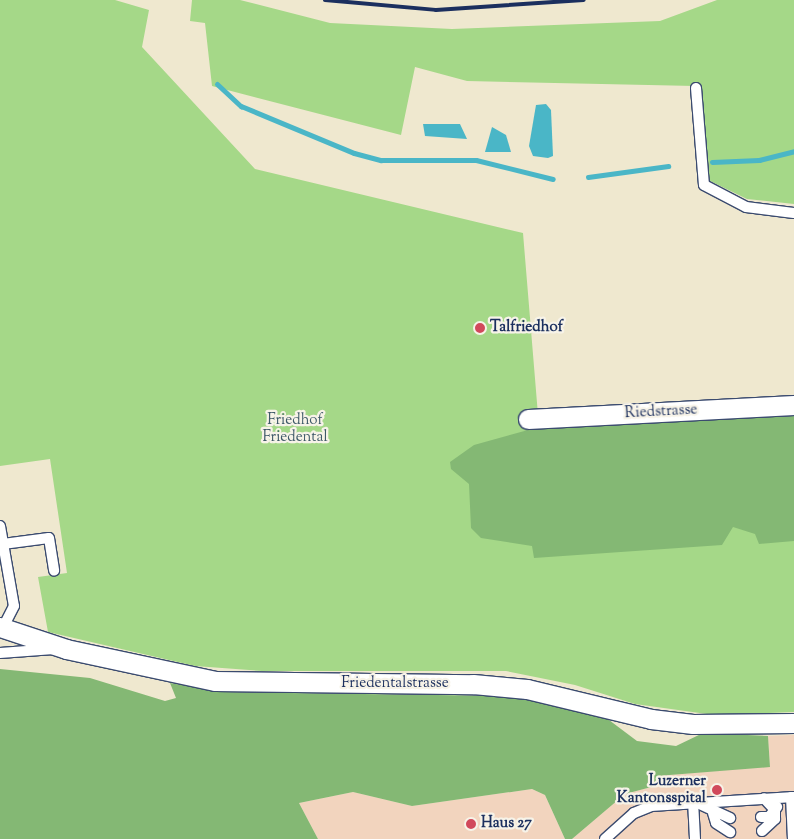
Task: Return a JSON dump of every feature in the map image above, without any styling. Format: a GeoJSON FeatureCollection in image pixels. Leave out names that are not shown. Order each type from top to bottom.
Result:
{"type":"FeatureCollection","features":[{"type":"Feature","properties":{"kind":"street","name":"Riedstrasse"},"geometry":{"type":"LineString","coordinates":[[528,419],[794,404]]}},
{"type":"Feature","properties":{"kind":"street","name":"Friedentalstrasse"},"geometry":{"type":"LineString","coordinates":[[2,627],[66,649],[214,681],[473,684],[527,689],[651,719],[692,724],[794,723]]}},
{"type":"Feature","properties":{"kind":"lane"},"geometry":{"type":"LineString","coordinates":[[696,88],[704,185],[746,207],[794,213]]}},
{"type":"Feature","properties":{"kind":"lane"},"geometry":{"type":"LineString","coordinates":[[0,526],[14,606],[2,627]]}},
{"type":"Feature","properties":{"kind":"lane"},"geometry":{"type":"LineString","coordinates":[[3,544],[49,538],[54,571]]}},
{"type":"Feature","properties":{"kind":"lane"},"geometry":{"type":"LineString","coordinates":[[0,653],[66,649]]}},
{"type":"Feature","properties":{"kind":"lane"},"geometry":{"type":"LineString","coordinates":[[604,839],[634,813],[693,801],[790,797]]}},
{"type":"Feature","properties":{"kind":"lane"},"geometry":{"type":"LineString","coordinates":[[761,824],[790,797]]}},
{"type":"Feature","properties":{"kind":"lane"},"geometry":{"type":"LineString","coordinates":[[790,797],[793,839]]}},
{"type":"Feature","properties":{"kind":"lane"},"geometry":{"type":"LineString","coordinates":[[764,798],[775,810]]}},
{"type":"Feature","properties":{"kind":"lane"},"geometry":{"type":"LineString","coordinates":[[713,813],[720,800]]}},
{"type":"Feature","properties":{"kind":"lane"},"geometry":{"type":"LineString","coordinates":[[693,801],[730,825]]}},
{"type":"Feature","properties":{"kind":"lane"},"geometry":{"type":"LineString","coordinates":[[693,801],[695,839]]}},
{"type":"Feature","properties":{"kind":"shaded area","name":"Luzerner Kantonsspital"},"geometry":{"type":"Polygon","coordinates":[[[794,735],[794,839],[572,839],[625,794],[655,786],[657,776],[770,766],[768,736],[794,735]]]}},
{"type":"Feature","properties":{"kind":"shaded area"},"geometry":{"type":"Polygon","coordinates":[[[532,789],[545,795],[565,839],[318,839],[299,803],[353,792],[412,806],[532,789]]]}},
{"type":"Feature","properties":{"kind":"green space","name":"Friedhof Friedental"},"geometry":{"type":"Polygon","coordinates":[[[0,0],[115,0],[149,10],[142,47],[255,169],[523,233],[539,427],[794,416],[794,712],[714,715],[635,704],[575,685],[506,671],[262,671],[195,666],[48,632],[38,577],[67,573],[50,459],[0,466],[0,0]]]}},
{"type":"Feature","properties":{"kind":"green space"},"geometry":{"type":"Polygon","coordinates":[[[192,0],[240,0],[330,23],[452,29],[660,21],[717,0],[794,0],[794,204],[747,199],[706,179],[695,86],[467,81],[415,67],[401,135],[212,86],[205,23],[190,21],[192,0]]]}},
{"type":"Feature","properties":{"kind":"green space"},"geometry":{"type":"Polygon","coordinates":[[[794,416],[794,541],[759,544],[755,534],[733,527],[722,545],[534,558],[532,546],[481,538],[471,528],[469,484],[451,469],[450,462],[474,445],[539,427],[794,416]]]}},
{"type":"Feature","properties":{"kind":"green space"},"geometry":{"type":"Polygon","coordinates":[[[0,669],[90,678],[165,701],[176,698],[170,683],[223,692],[518,696],[605,717],[637,741],[676,746],[703,733],[768,736],[770,767],[657,776],[655,786],[625,794],[572,839],[565,839],[545,795],[532,789],[412,806],[353,792],[299,803],[318,839],[0,839],[0,669]]]}},
{"type":"Feature","properties":{"kind":"water"},"geometry":{"type":"Polygon","coordinates":[[[546,104],[551,110],[553,156],[548,158],[533,156],[529,146],[536,105],[546,104]]]}},
{"type":"Feature","properties":{"kind":"water"},"geometry":{"type":"Polygon","coordinates":[[[423,124],[460,124],[467,139],[425,136],[423,124]]]}},
{"type":"Feature","properties":{"kind":"water"},"geometry":{"type":"Polygon","coordinates":[[[492,127],[506,135],[511,152],[485,152],[492,127]]]}},
{"type":"Feature","properties":{"kind":"waterway"},"geometry":{"type":"LineString","coordinates":[[217,84],[241,106],[354,153],[381,160],[476,160],[553,179]]}},
{"type":"Feature","properties":{"kind":"waterway"},"geometry":{"type":"LineString","coordinates":[[712,162],[759,160],[794,151]]}},
{"type":"Feature","properties":{"kind":"waterway"},"geometry":{"type":"LineString","coordinates":[[588,177],[668,166]]}},
{"type":"Feature","properties":{"kind":"railway"},"geometry":{"type":"LineString","coordinates":[[325,0],[436,10],[584,0]]}},
{"type":"Feature","properties":{"kind":"place","name":"Talfriedhof"},"geometry":{"type":"Point","coordinates":[480,328]}},
{"type":"Feature","properties":{"kind":"place","name":"Luzerner Kantonsspital"},"geometry":{"type":"Point","coordinates":[717,790]}},
{"type":"Feature","properties":{"kind":"place","name":"Haus 27"},"geometry":{"type":"Point","coordinates":[471,824]}}]}
